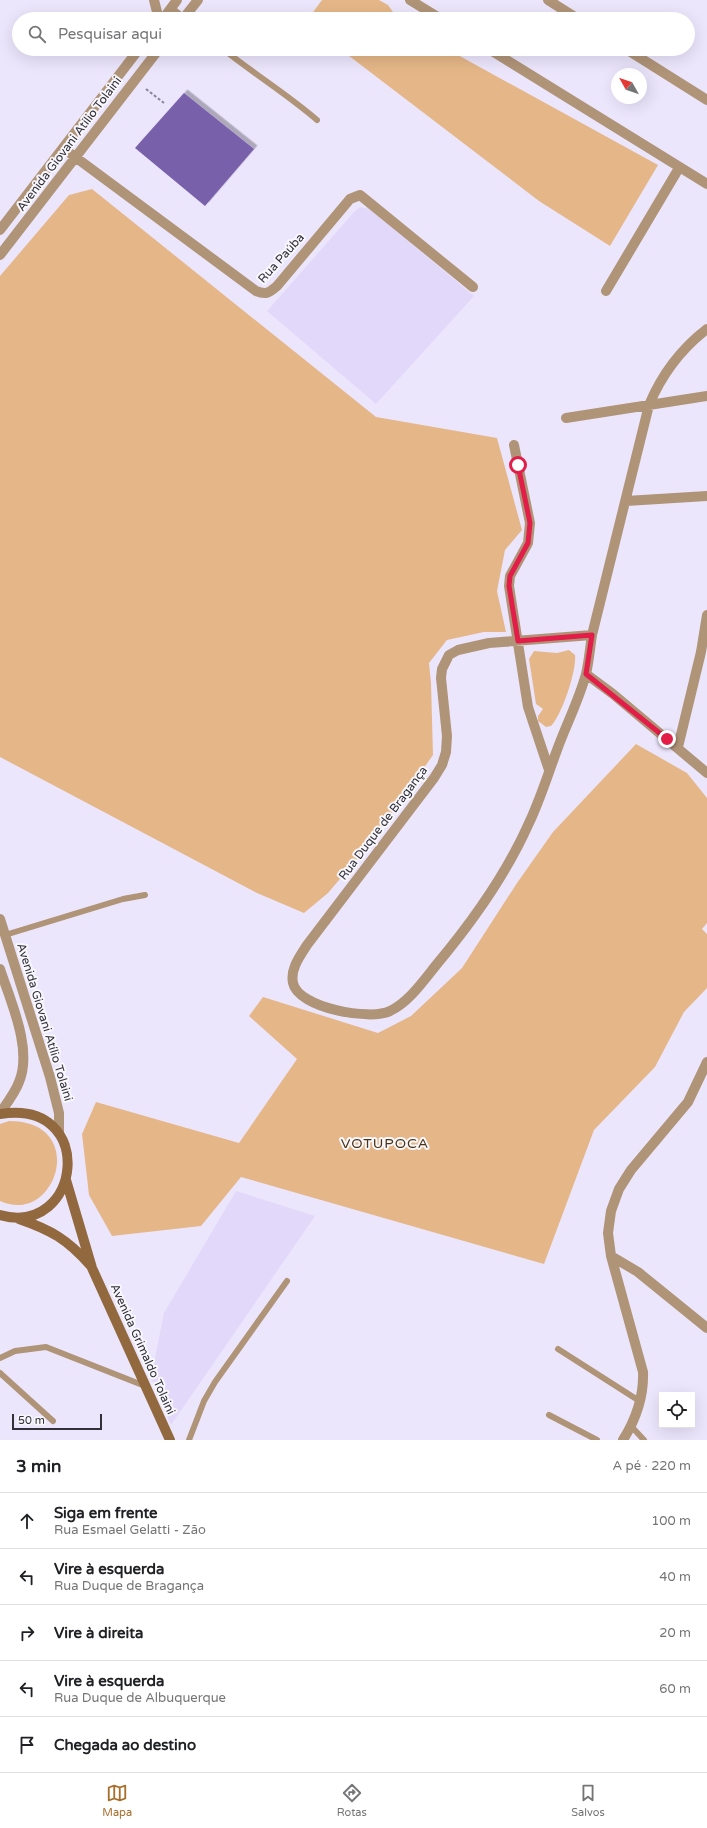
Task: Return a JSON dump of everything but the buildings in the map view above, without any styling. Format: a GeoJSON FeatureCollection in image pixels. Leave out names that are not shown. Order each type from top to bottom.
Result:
{"type":"FeatureCollection","features":[{"type":"Feature","properties":{"kind":"street"},"geometry":{"type":"LineString","coordinates":[[154,0],[157,12]]}},
{"type":"Feature","properties":{"kind":"street"},"geometry":{"type":"LineString","coordinates":[[189,12],[198,0]]}},
{"type":"Feature","properties":{"kind":"street"},"geometry":{"type":"LineString","coordinates":[[410,0],[430,12]]}},
{"type":"Feature","properties":{"kind":"street"},"geometry":{"type":"LineString","coordinates":[[548,0],[567,12]]}},
{"type":"Feature","properties":{"kind":"street","name":"Avenida Giovani Atílio Tolaini"},"geometry":{"type":"LineString","coordinates":[[0,230],[134,56]]}},
{"type":"Feature","properties":{"kind":"street","name":"Avenida Giovani Atílio Tolaini"},"geometry":{"type":"LineString","coordinates":[[0,255],[154,56]]}},
{"type":"Feature","properties":{"kind":"street"},"geometry":{"type":"LineString","coordinates":[[500,56],[707,184]]}},
{"type":"Feature","properties":{"kind":"street"},"geometry":{"type":"LineString","coordinates":[[637,56],[707,100]]}},
{"type":"Feature","properties":{"kind":"street"},"geometry":{"type":"LineString","coordinates":[[63,148],[76,158]]}},
{"type":"Feature","properties":{"kind":"street","name":"Rua Paúba"},"geometry":{"type":"LineString","coordinates":[[76,158],[256,291],[264,295],[268,294],[277,286],[350,198],[360,195],[474,287]]}},
{"type":"Feature","properties":{"kind":"street"},"geometry":{"type":"LineString","coordinates":[[606,291],[679,168]]}},
{"type":"Feature","properties":{"kind":"street"},"geometry":{"type":"LineString","coordinates":[[549,770],[586,674],[592,635],[649,405],[656,387],[666,371],[698,337],[707,330]]}},
{"type":"Feature","properties":{"kind":"street"},"geometry":{"type":"LineString","coordinates":[[566,418],[707,396]]}},
{"type":"Feature","properties":{"kind":"street"},"geometry":{"type":"LineString","coordinates":[[514,445],[530,523],[528,543],[510,576],[509,586],[528,707],[549,770]]}},
{"type":"Feature","properties":{"kind":"street"},"geometry":{"type":"LineString","coordinates":[[626,500],[707,496]]}},
{"type":"Feature","properties":{"kind":"street"},"geometry":{"type":"LineString","coordinates":[[678,748],[704,654],[707,614]]}},
{"type":"Feature","properties":{"kind":"street","name":"Rua Duque de Bragança"},"geometry":{"type":"LineString","coordinates":[[549,770],[530,823],[508,865],[483,904],[421,984],[401,1004],[390,1012],[377,1015],[356,1014],[312,1002],[301,997],[296,991],[293,983],[293,973],[296,962],[442,765],[446,752],[447,736],[441,678],[444,662],[449,655],[458,650],[489,643],[592,635]]}},
{"type":"Feature","properties":{"kind":"street"},"geometry":{"type":"LineString","coordinates":[[586,674],[707,773]]}},
{"type":"Feature","properties":{"kind":"street","name":"Avenida Giovani Atílio Tolaini"},"geometry":{"type":"LineString","coordinates":[[0,919],[50,1077],[59,1113],[59,1133]]}},
{"type":"Feature","properties":{"kind":"street"},"geometry":{"type":"LineString","coordinates":[[0,969],[19,1028],[23,1048],[24,1064],[20,1081],[0,1113]]}},
{"type":"Feature","properties":{"kind":"street"},"geometry":{"type":"LineString","coordinates":[[623,1440],[631,1426],[641,1402],[644,1387],[643,1372],[611,1256],[608,1233],[611,1211],[619,1189],[631,1170],[688,1102],[707,1062]]}},
{"type":"Feature","properties":{"kind":"street"},"geometry":{"type":"LineString","coordinates":[[0,1113],[16,1111],[32,1114],[47,1122],[59,1133],[65,1144],[68,1156],[66,1180],[61,1192],[52,1203],[41,1211],[28,1216],[5,1217]]}},
{"type":"Feature","properties":{"kind":"street","name":"Avenida Grimaldo Tolaini"},"geometry":{"type":"LineString","coordinates":[[66,1180],[92,1268],[170,1440]]}},
{"type":"Feature","properties":{"kind":"street","name":"Avenida Grimaldo Tolaini"},"geometry":{"type":"LineString","coordinates":[[5,1217],[33,1224],[66,1241],[92,1268]]}},
{"type":"Feature","properties":{"kind":"street"},"geometry":{"type":"LineString","coordinates":[[611,1256],[638,1272],[707,1328]]}},
{"type":"Feature","properties":{"kind":"lane"},"geometry":{"type":"LineString","coordinates":[[232,56],[247,68],[289,96],[317,120]]}},
{"type":"Feature","properties":{"kind":"lane"},"geometry":{"type":"LineString","coordinates":[[5,935],[123,899],[145,895]]}},
{"type":"Feature","properties":{"kind":"lane"},"geometry":{"type":"LineString","coordinates":[[190,1440],[204,1401],[215,1382],[287,1281]]}},
{"type":"Feature","properties":{"kind":"lane"},"geometry":{"type":"LineString","coordinates":[[0,1358],[15,1351],[46,1347],[145,1386]]}},
{"type":"Feature","properties":{"kind":"lane"},"geometry":{"type":"LineString","coordinates":[[558,1349],[641,1402]]}},
{"type":"Feature","properties":{"kind":"lane"},"geometry":{"type":"LineString","coordinates":[[0,1373],[53,1421]]}},
{"type":"Feature","properties":{"kind":"lane"},"geometry":{"type":"LineString","coordinates":[[549,1415],[597,1440]]}},
{"type":"Feature","properties":{"kind":"lane"},"geometry":{"type":"LineString","coordinates":[[631,1426],[644,1440]]}},
{"type":"Feature","properties":{"kind":"path"},"geometry":{"type":"LineString","coordinates":[[146,89],[164,103]]}},
{"type":"Feature","properties":{"kind":"shaded area"},"geometry":{"type":"Polygon","coordinates":[[[322,0],[379,0],[388,5],[393,12],[313,12],[322,0]]]}},
{"type":"Feature","properties":{"kind":"shaded area"},"geometry":{"type":"Polygon","coordinates":[[[349,56],[460,56],[658,165],[610,246],[539,201],[349,56]]]}},
{"type":"Feature","properties":{"kind":"shaded area"},"geometry":{"type":"Polygon","coordinates":[[[92,189],[376,417],[497,438],[522,530],[505,550],[497,591],[506,632],[484,632],[447,640],[429,663],[433,755],[373,840],[328,893],[304,913],[257,893],[0,757],[0,276],[69,195],[92,189]]]}},
{"type":"Feature","properties":{"kind":"shaded area"},"geometry":{"type":"Polygon","coordinates":[[[360,207],[370,209],[474,296],[376,404],[267,311],[360,207]]]}},
{"type":"Feature","properties":{"kind":"shaded area"},"geometry":{"type":"Polygon","coordinates":[[[569,650],[575,655],[575,662],[568,692],[555,720],[551,726],[546,727],[538,721],[538,716],[543,709],[536,704],[529,659],[534,651],[557,653],[569,650]]]}},
{"type":"Feature","properties":{"kind":"shaded area"},"geometry":{"type":"Polygon","coordinates":[[[636,744],[687,773],[707,798],[707,923],[702,929],[707,934],[707,988],[684,1012],[655,1067],[594,1130],[544,1264],[241,1177],[201,1226],[112,1236],[89,1195],[82,1134],[96,1102],[239,1143],[297,1059],[249,1016],[263,997],[378,1033],[411,1016],[462,968],[517,883],[553,832],[636,744]]]}},
{"type":"Feature","properties":{"kind":"shaded area"},"geometry":{"type":"Polygon","coordinates":[[[9,1121],[34,1126],[50,1137],[57,1153],[56,1171],[49,1187],[36,1199],[20,1205],[0,1201],[0,1124],[9,1121]]]}},
{"type":"Feature","properties":{"kind":"shaded area"},"geometry":{"type":"Polygon","coordinates":[[[236,1191],[315,1216],[171,1425],[151,1378],[164,1313],[236,1191]]]}},
{"type":"Feature","properties":{"kind":"district","name":"VOTUPOCA"},"geometry":{"type":"Point","coordinates":[385,1143]}},
{"type":"Feature","properties":{"kind":"route"},"geometry":{"type":"LineString","coordinates":[[518,465],[530,523],[528,543],[510,576],[509,586],[518,641],[592,635],[586,674],[613,694],[667,739]]}}]}
